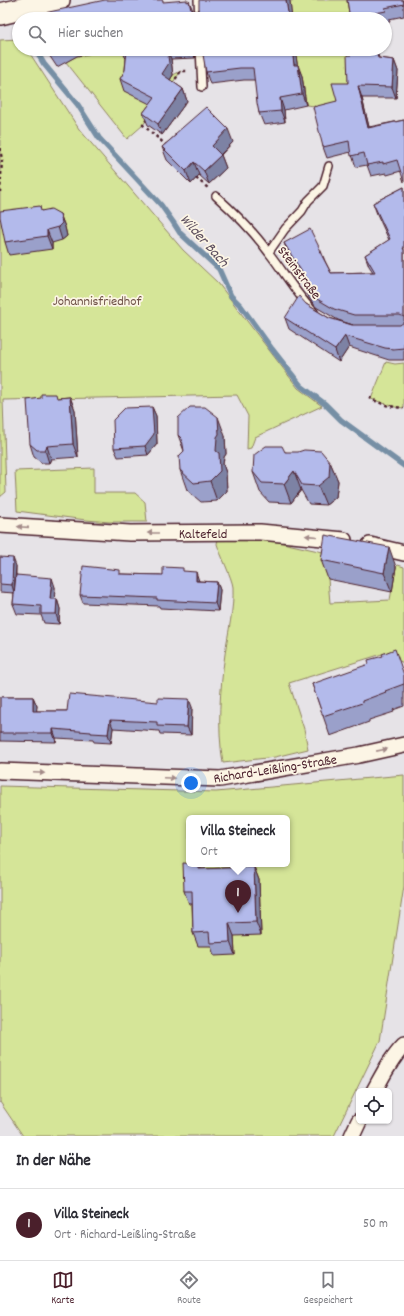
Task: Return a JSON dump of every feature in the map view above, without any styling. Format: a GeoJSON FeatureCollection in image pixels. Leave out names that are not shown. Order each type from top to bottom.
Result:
{"type":"FeatureCollection","features":[{"type":"Feature","properties":{"kind":"street"},"geometry":{"type":"LineString","coordinates":[[0,14],[58,0]]}},
{"type":"Feature","properties":{"kind":"street","name":"Kaltefeld"},"geometry":{"type":"LineString","coordinates":[[0,525],[130,533],[260,532],[336,538],[404,553]]}},
{"type":"Feature","properties":{"kind":"street","name":"Richard-Leißling-Straße"},"geometry":{"type":"LineString","coordinates":[[0,771],[220,780],[359,755],[404,745]]}},
{"type":"Feature","properties":{"kind":"street"},"geometry":{"type":"LineString","coordinates":[[376,1088],[398,1051],[404,1045]]}},
{"type":"Feature","properties":{"kind":"street"},"geometry":{"type":"LineString","coordinates":[[352,1136],[358,1124]]}},
{"type":"Feature","properties":{"kind":"lane"},"geometry":{"type":"LineString","coordinates":[[198,0],[199,12]]}},
{"type":"Feature","properties":{"kind":"lane"},"geometry":{"type":"LineString","coordinates":[[200,56],[202,87]]}},
{"type":"Feature","properties":{"kind":"lane"},"geometry":{"type":"LineString","coordinates":[[269,252],[285,229],[302,211],[308,201],[323,186],[329,166]]}},
{"type":"Feature","properties":{"kind":"lane","name":"Steinstraße"},"geometry":{"type":"LineString","coordinates":[[216,196],[238,216],[269,252],[313,311],[319,315]]}},
{"type":"Feature","properties":{"kind":"path"},"geometry":{"type":"LineString","coordinates":[[169,89],[181,71],[201,69]]}},
{"type":"Feature","properties":{"kind":"path"},"geometry":{"type":"LineString","coordinates":[[147,119],[143,125],[170,148]]}},
{"type":"Feature","properties":{"kind":"path"},"geometry":{"type":"LineString","coordinates":[[0,148],[2,160],[0,192]]}},
{"type":"Feature","properties":{"kind":"path"},"geometry":{"type":"LineString","coordinates":[[369,397],[374,401],[386,405],[404,408]]}},
{"type":"Feature","properties":{"kind":"green space"},"geometry":{"type":"Polygon","coordinates":[[[349,0],[351,12],[291,12],[290,1],[349,0]]]}},
{"type":"Feature","properties":{"kind":"green space","name":"Johannisfriedhof"},"geometry":{"type":"Polygon","coordinates":[[[12,39],[12,56],[32,56],[79,129],[183,250],[218,283],[298,388],[322,406],[255,437],[251,448],[247,449],[248,416],[237,395],[3,400],[6,492],[0,497],[0,40],[12,39]]]}},
{"type":"Feature","properties":{"kind":"green space"},"geometry":{"type":"Polygon","coordinates":[[[77,56],[128,56],[153,106],[173,75],[181,71],[143,125],[127,139],[66,62],[77,56]]]}},
{"type":"Feature","properties":{"kind":"green space"},"geometry":{"type":"Polygon","coordinates":[[[296,56],[355,56],[352,94],[341,112],[317,118],[315,106],[306,105],[302,76],[299,76],[296,56]]]}},
{"type":"Feature","properties":{"kind":"green space"},"geometry":{"type":"Polygon","coordinates":[[[386,362],[395,364],[404,363],[404,408],[395,407],[371,399],[386,362]]]}},
{"type":"Feature","properties":{"kind":"green space"},"geometry":{"type":"Polygon","coordinates":[[[94,468],[94,493],[135,493],[145,502],[147,522],[109,522],[17,511],[15,471],[94,468]]]}},
{"type":"Feature","properties":{"kind":"green space"},"geometry":{"type":"Polygon","coordinates":[[[218,538],[269,540],[332,554],[328,579],[330,603],[390,600],[396,567],[398,565],[404,567],[404,663],[382,654],[289,683],[304,729],[308,749],[275,757],[223,763],[220,736],[221,695],[225,654],[232,613],[233,587],[217,544],[218,538]]]}},
{"type":"Feature","properties":{"kind":"green space"},"geometry":{"type":"Polygon","coordinates":[[[404,775],[404,886],[380,1041],[334,1136],[23,1136],[0,1102],[0,786],[216,792],[404,775]]]}},
{"type":"Feature","properties":{"kind":"building"},"geometry":{"type":"Polygon","coordinates":[[[105,0],[163,0],[163,2],[187,0],[187,2],[189,1],[191,10],[195,12],[49,12],[105,0]]]}},
{"type":"Feature","properties":{"kind":"building"},"geometry":{"type":"Polygon","coordinates":[[[199,0],[286,0],[288,12],[195,12],[199,9],[199,0]]]}},
{"type":"Feature","properties":{"kind":"building"},"geometry":{"type":"Polygon","coordinates":[[[347,0],[403,0],[404,4],[385,8],[386,11],[381,12],[349,12],[347,0]]]}},
{"type":"Feature","properties":{"kind":"building"},"geometry":{"type":"Polygon","coordinates":[[[126,56],[168,56],[169,63],[162,74],[183,89],[158,124],[143,113],[155,97],[120,79],[125,70],[126,56]]]}},
{"type":"Feature","properties":{"kind":"building"},"geometry":{"type":"Polygon","coordinates":[[[203,56],[293,56],[294,65],[298,65],[302,94],[280,98],[281,111],[259,113],[253,68],[206,72],[203,56]]]}},
{"type":"Feature","properties":{"kind":"building"},"geometry":{"type":"Polygon","coordinates":[[[347,56],[377,56],[378,58],[394,60],[392,87],[358,86],[368,128],[404,120],[404,182],[397,160],[383,164],[383,162],[367,165],[364,153],[351,156],[349,141],[323,147],[313,107],[337,101],[332,83],[348,83],[347,56]]]}},
{"type":"Feature","properties":{"kind":"building"},"geometry":{"type":"Polygon","coordinates":[[[206,107],[228,129],[212,146],[221,155],[204,171],[194,162],[186,171],[162,147],[206,107]]]}},
{"type":"Feature","properties":{"kind":"building"},"geometry":{"type":"Polygon","coordinates":[[[404,187],[404,317],[400,315],[354,315],[334,309],[312,296],[305,287],[308,282],[284,243],[310,229],[331,273],[375,272],[365,255],[390,239],[373,203],[404,187]]]}},
{"type":"Feature","properties":{"kind":"building"},"geometry":{"type":"Polygon","coordinates":[[[40,206],[41,211],[51,209],[60,214],[62,223],[58,227],[47,230],[47,236],[5,242],[0,211],[40,206]]]}},
{"type":"Feature","properties":{"kind":"building"},"geometry":{"type":"Polygon","coordinates":[[[299,296],[306,304],[329,318],[352,325],[400,325],[404,322],[404,348],[385,348],[345,336],[335,350],[285,318],[299,296]]]}},
{"type":"Feature","properties":{"kind":"building"},"geometry":{"type":"Polygon","coordinates":[[[41,394],[56,394],[57,398],[70,397],[73,444],[47,446],[45,450],[37,450],[30,444],[27,400],[41,398],[41,394]]]}},
{"type":"Feature","properties":{"kind":"building"},"geometry":{"type":"Polygon","coordinates":[[[152,407],[154,434],[145,446],[114,448],[113,420],[125,408],[152,407]]]}},
{"type":"Feature","properties":{"kind":"building"},"geometry":{"type":"Polygon","coordinates":[[[190,407],[205,407],[218,417],[219,434],[217,437],[216,451],[219,453],[220,471],[210,481],[194,483],[180,470],[179,456],[184,451],[182,439],[178,435],[178,418],[190,407]]]}},
{"type":"Feature","properties":{"kind":"building"},"geometry":{"type":"Polygon","coordinates":[[[266,446],[282,446],[285,452],[298,452],[304,450],[321,451],[330,462],[329,477],[318,486],[302,485],[294,471],[284,484],[262,483],[253,472],[254,455],[266,446]]]}},
{"type":"Feature","properties":{"kind":"building"},"geometry":{"type":"Polygon","coordinates":[[[325,535],[389,547],[384,573],[321,560],[325,535]]]}},
{"type":"Feature","properties":{"kind":"building"},"geometry":{"type":"Polygon","coordinates":[[[0,557],[13,558],[12,585],[0,584],[0,557]]]}},
{"type":"Feature","properties":{"kind":"building"},"geometry":{"type":"Polygon","coordinates":[[[83,566],[120,570],[120,574],[163,575],[163,567],[183,568],[183,571],[196,572],[196,581],[217,582],[215,603],[157,600],[157,598],[80,595],[83,566]]]}},
{"type":"Feature","properties":{"kind":"building"},"geometry":{"type":"Polygon","coordinates":[[[16,575],[52,578],[50,599],[57,599],[56,614],[41,614],[41,606],[13,604],[16,575]]]}},
{"type":"Feature","properties":{"kind":"building"},"geometry":{"type":"Polygon","coordinates":[[[395,649],[404,675],[404,684],[362,701],[362,703],[323,716],[312,684],[369,664],[368,660],[383,656],[382,654],[395,649]]]}},
{"type":"Feature","properties":{"kind":"building"},"geometry":{"type":"Polygon","coordinates":[[[69,694],[158,702],[158,698],[189,699],[187,727],[157,726],[157,722],[110,720],[108,734],[53,729],[53,733],[0,733],[0,697],[33,697],[33,711],[67,711],[69,694]]]}},
{"type":"Feature","properties":{"kind":"building"},"geometry":{"type":"Polygon","coordinates":[[[183,863],[186,863],[186,867],[199,867],[199,869],[254,867],[256,922],[229,923],[230,942],[210,943],[209,932],[193,933],[192,891],[184,891],[183,863]]]}},
{"type":"Feature","properties":{"kind":"waterway","name":"Wilder Bach"},"geometry":{"type":"LineString","coordinates":[[39,56],[44,64],[78,105],[99,138],[161,205],[180,233],[219,269],[231,296],[241,306],[301,386],[325,404],[341,420],[404,466]]}},
{"type":"Feature","properties":{"kind":"place","name":"Villa Steineck"},"geometry":{"type":"Point","coordinates":[238,913]}}]}
